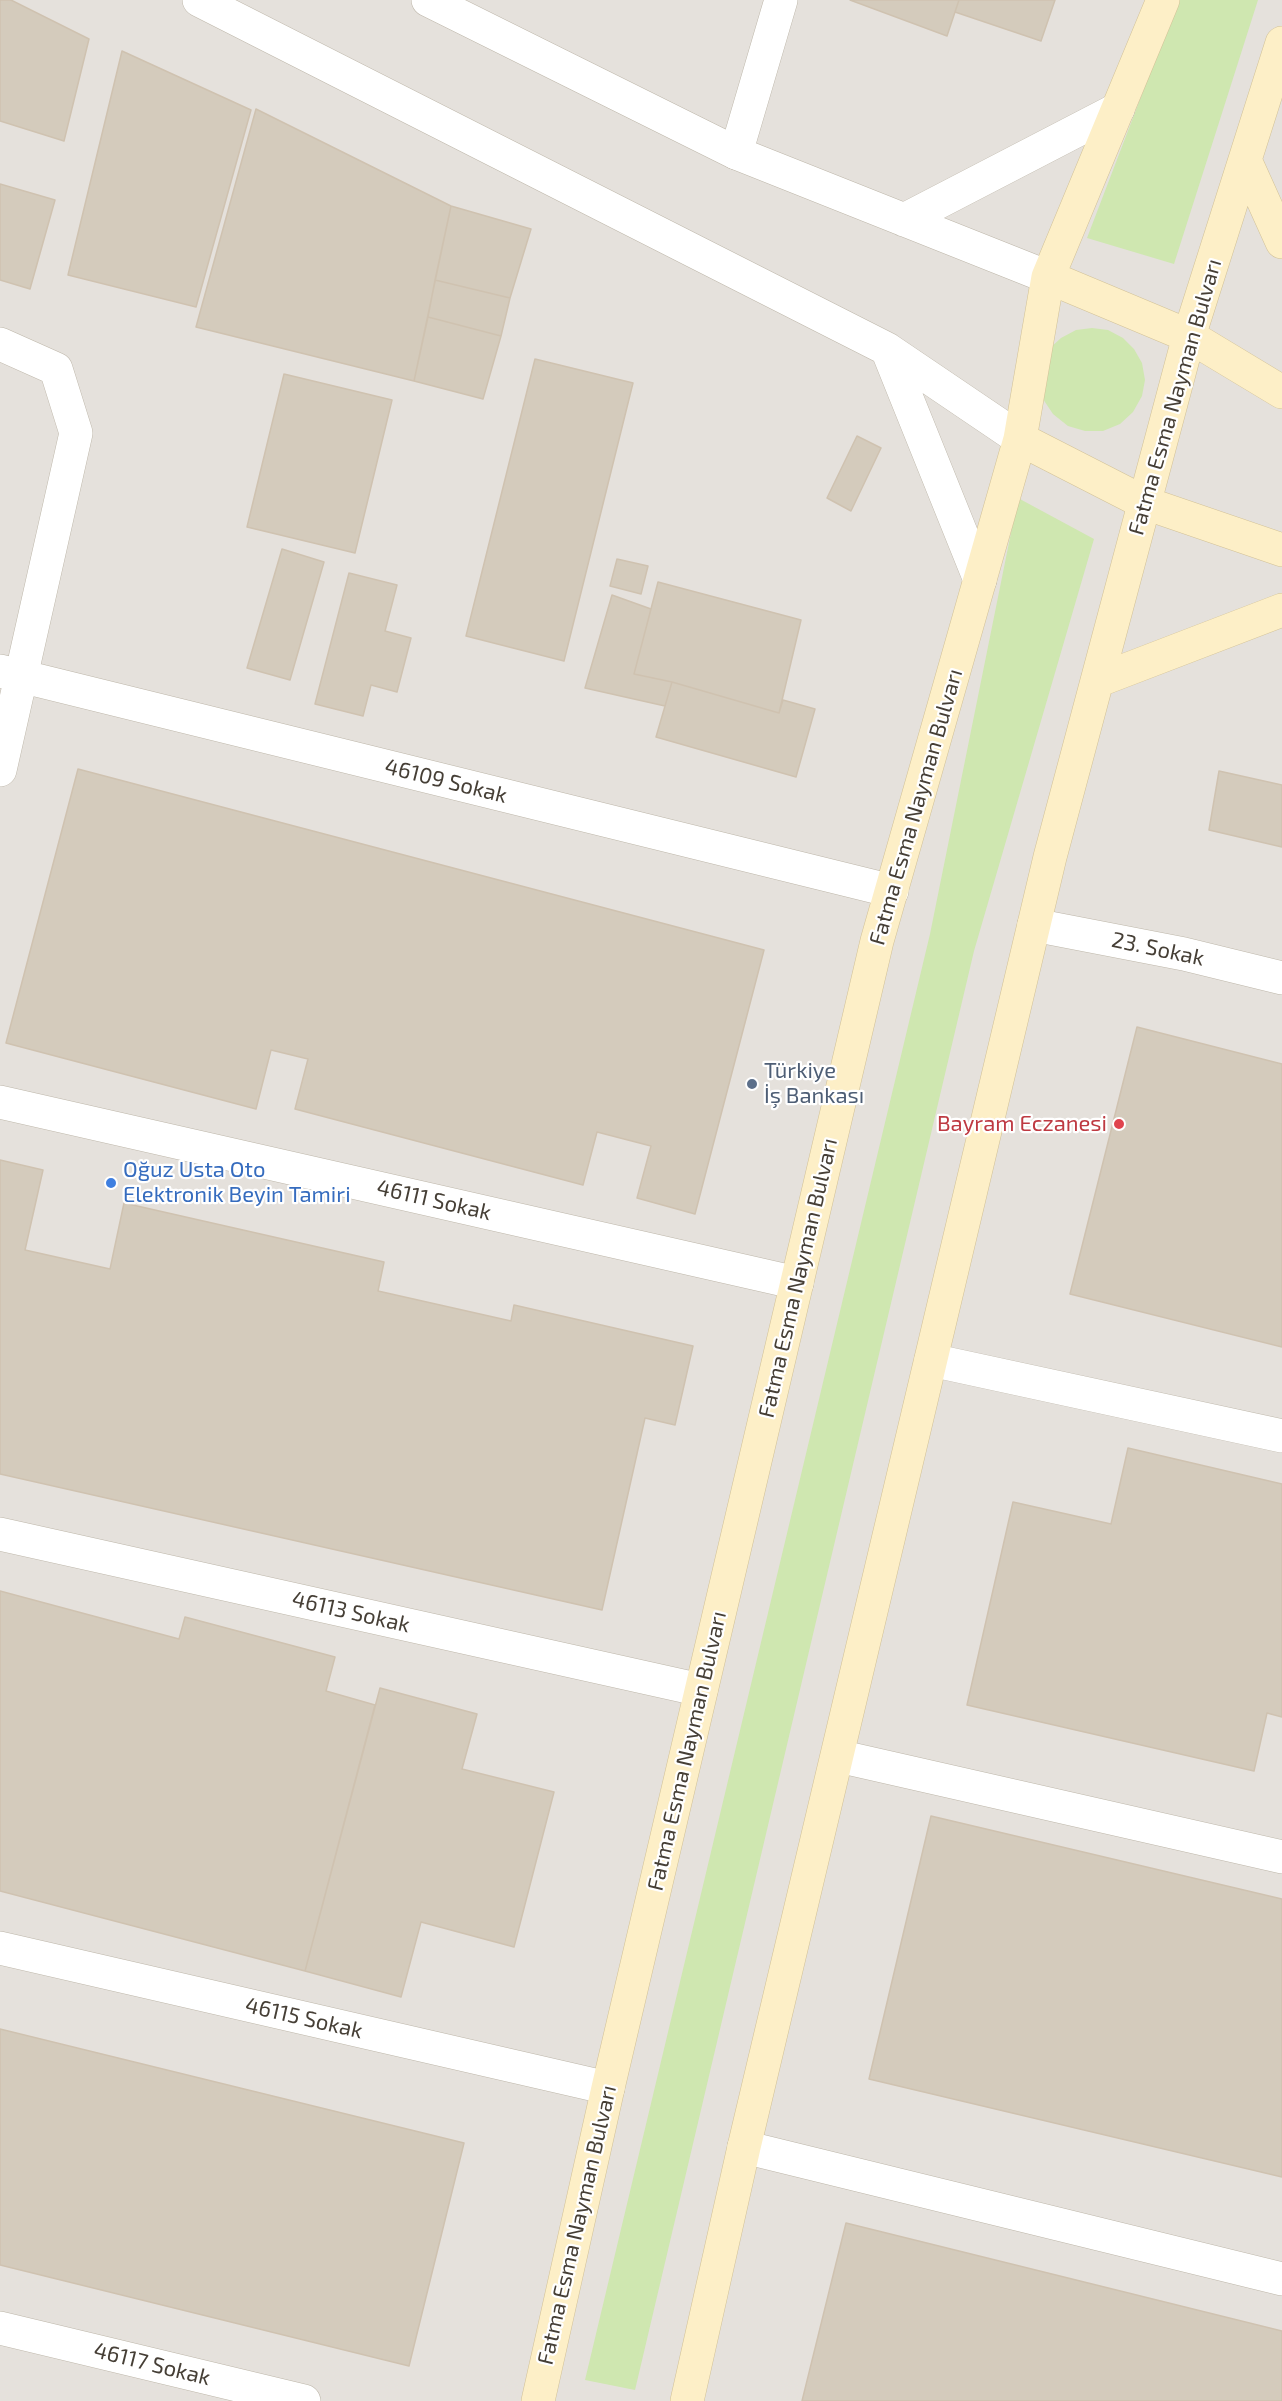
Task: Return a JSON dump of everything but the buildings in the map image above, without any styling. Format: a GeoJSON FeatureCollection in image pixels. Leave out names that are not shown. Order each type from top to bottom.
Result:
{"type":"FeatureCollection","features":[{"type":"Feature","properties":{"kind":"main road","name":"Fatma Esma Nayman Bulvarı"},"geometry":{"type":"LineString","coordinates":[[538,2401],[608,2088],[877,941],[1020,439],[1048,277],[1163,0]]}},
{"type":"Feature","properties":{"kind":"main road","name":"Fatma Esma Nayman Bulvarı"},"geometry":{"type":"LineString","coordinates":[[687,2401],[744,2147],[1034,925],[1189,336],[1282,43]]}},
{"type":"Feature","properties":{"kind":"main road"},"geometry":{"type":"LineString","coordinates":[[1245,160],[1282,242]]}},
{"type":"Feature","properties":{"kind":"main road"},"geometry":{"type":"LineString","coordinates":[[1048,277],[1189,336],[1282,392]]}},
{"type":"Feature","properties":{"kind":"main road"},"geometry":{"type":"LineString","coordinates":[[1020,439],[1145,503],[1282,550]]}},
{"type":"Feature","properties":{"kind":"main road"},"geometry":{"type":"LineString","coordinates":[[1097,681],[1282,610]]}},
{"type":"Feature","properties":{"kind":"street"},"geometry":{"type":"LineString","coordinates":[[199,0],[887,349],[1020,439]]}},
{"type":"Feature","properties":{"kind":"street"},"geometry":{"type":"LineString","coordinates":[[428,0],[736,153],[1048,277]]}},
{"type":"Feature","properties":{"kind":"street"},"geometry":{"type":"LineString","coordinates":[[736,153],[781,0]]}},
{"type":"Feature","properties":{"kind":"street"},"geometry":{"type":"LineString","coordinates":[[904,220],[1118,110]]}},
{"type":"Feature","properties":{"kind":"street"},"geometry":{"type":"LineString","coordinates":[[0,344],[56,369],[75,433],[11,673],[0,770]]}},
{"type":"Feature","properties":{"kind":"street"},"geometry":{"type":"LineString","coordinates":[[887,349],[980,580]]}},
{"type":"Feature","properties":{"kind":"street","name":"46109 Sokak"},"geometry":{"type":"LineString","coordinates":[[11,673],[892,891]]}},
{"type":"Feature","properties":{"kind":"street","name":"23. Sokak"},"geometry":{"type":"LineString","coordinates":[[1034,925],[1184,954],[1282,978]]}},
{"type":"Feature","properties":{"kind":"street","name":"46111 Sokak"},"geometry":{"type":"LineString","coordinates":[[0,1102],[797,1283]]}},
{"type":"Feature","properties":{"kind":"street"},"geometry":{"type":"LineString","coordinates":[[931,1360],[1282,1436]]}},
{"type":"Feature","properties":{"kind":"street","name":"46113 Sokak"},"geometry":{"type":"LineString","coordinates":[[0,1534],[701,1690]]}},
{"type":"Feature","properties":{"kind":"street"},"geometry":{"type":"LineString","coordinates":[[838,1756],[1282,1857]]}},
{"type":"Feature","properties":{"kind":"street","name":"46115 Sokak"},"geometry":{"type":"LineString","coordinates":[[0,1948],[608,2088]]}},
{"type":"Feature","properties":{"kind":"street"},"geometry":{"type":"LineString","coordinates":[[744,2147],[1282,2279]]}},
{"type":"Feature","properties":{"kind":"street","name":"46117 Sokak"},"geometry":{"type":"LineString","coordinates":[[0,2328],[304,2401]]}},
{"type":"Feature","properties":{"kind":"shaded area"},"geometry":{"type":"Polygon","coordinates":[[[0,0],[1282,0],[1282,2401],[0,2401],[0,0]]]}},
{"type":"Feature","properties":{"kind":"green space"},"geometry":{"type":"Polygon","coordinates":[[[1178,0],[1258,0],[1174,264],[1087,238],[1178,0]]]}},
{"type":"Feature","properties":{"kind":"green space"},"geometry":{"type":"Polygon","coordinates":[[[1092,328],[1108,330],[1123,338],[1134,349],[1142,363],[1145,380],[1142,396],[1133,412],[1120,424],[1103,431],[1085,431],[1068,426],[1053,414],[1043,399],[1049,349],[1061,338],[1076,330],[1092,328]]]}},
{"type":"Feature","properties":{"kind":"green space"},"geometry":{"type":"Polygon","coordinates":[[[1018,498],[1094,539],[974,951],[635,2390],[585,2380],[930,934],[1018,498]]]}},
{"type":"Feature","properties":{"kind":"place","name":"Türkiye İş Bankası"},"geometry":{"type":"Point","coordinates":[752,1084]}},
{"type":"Feature","properties":{"kind":"place","name":"Bayram Eczanesi"},"geometry":{"type":"Point","coordinates":[1119,1124]}},
{"type":"Feature","properties":{"kind":"place","name":"Oğuz Usta Oto Elektronik Beyin Tamiri"},"geometry":{"type":"Point","coordinates":[111,1183]}}]}
